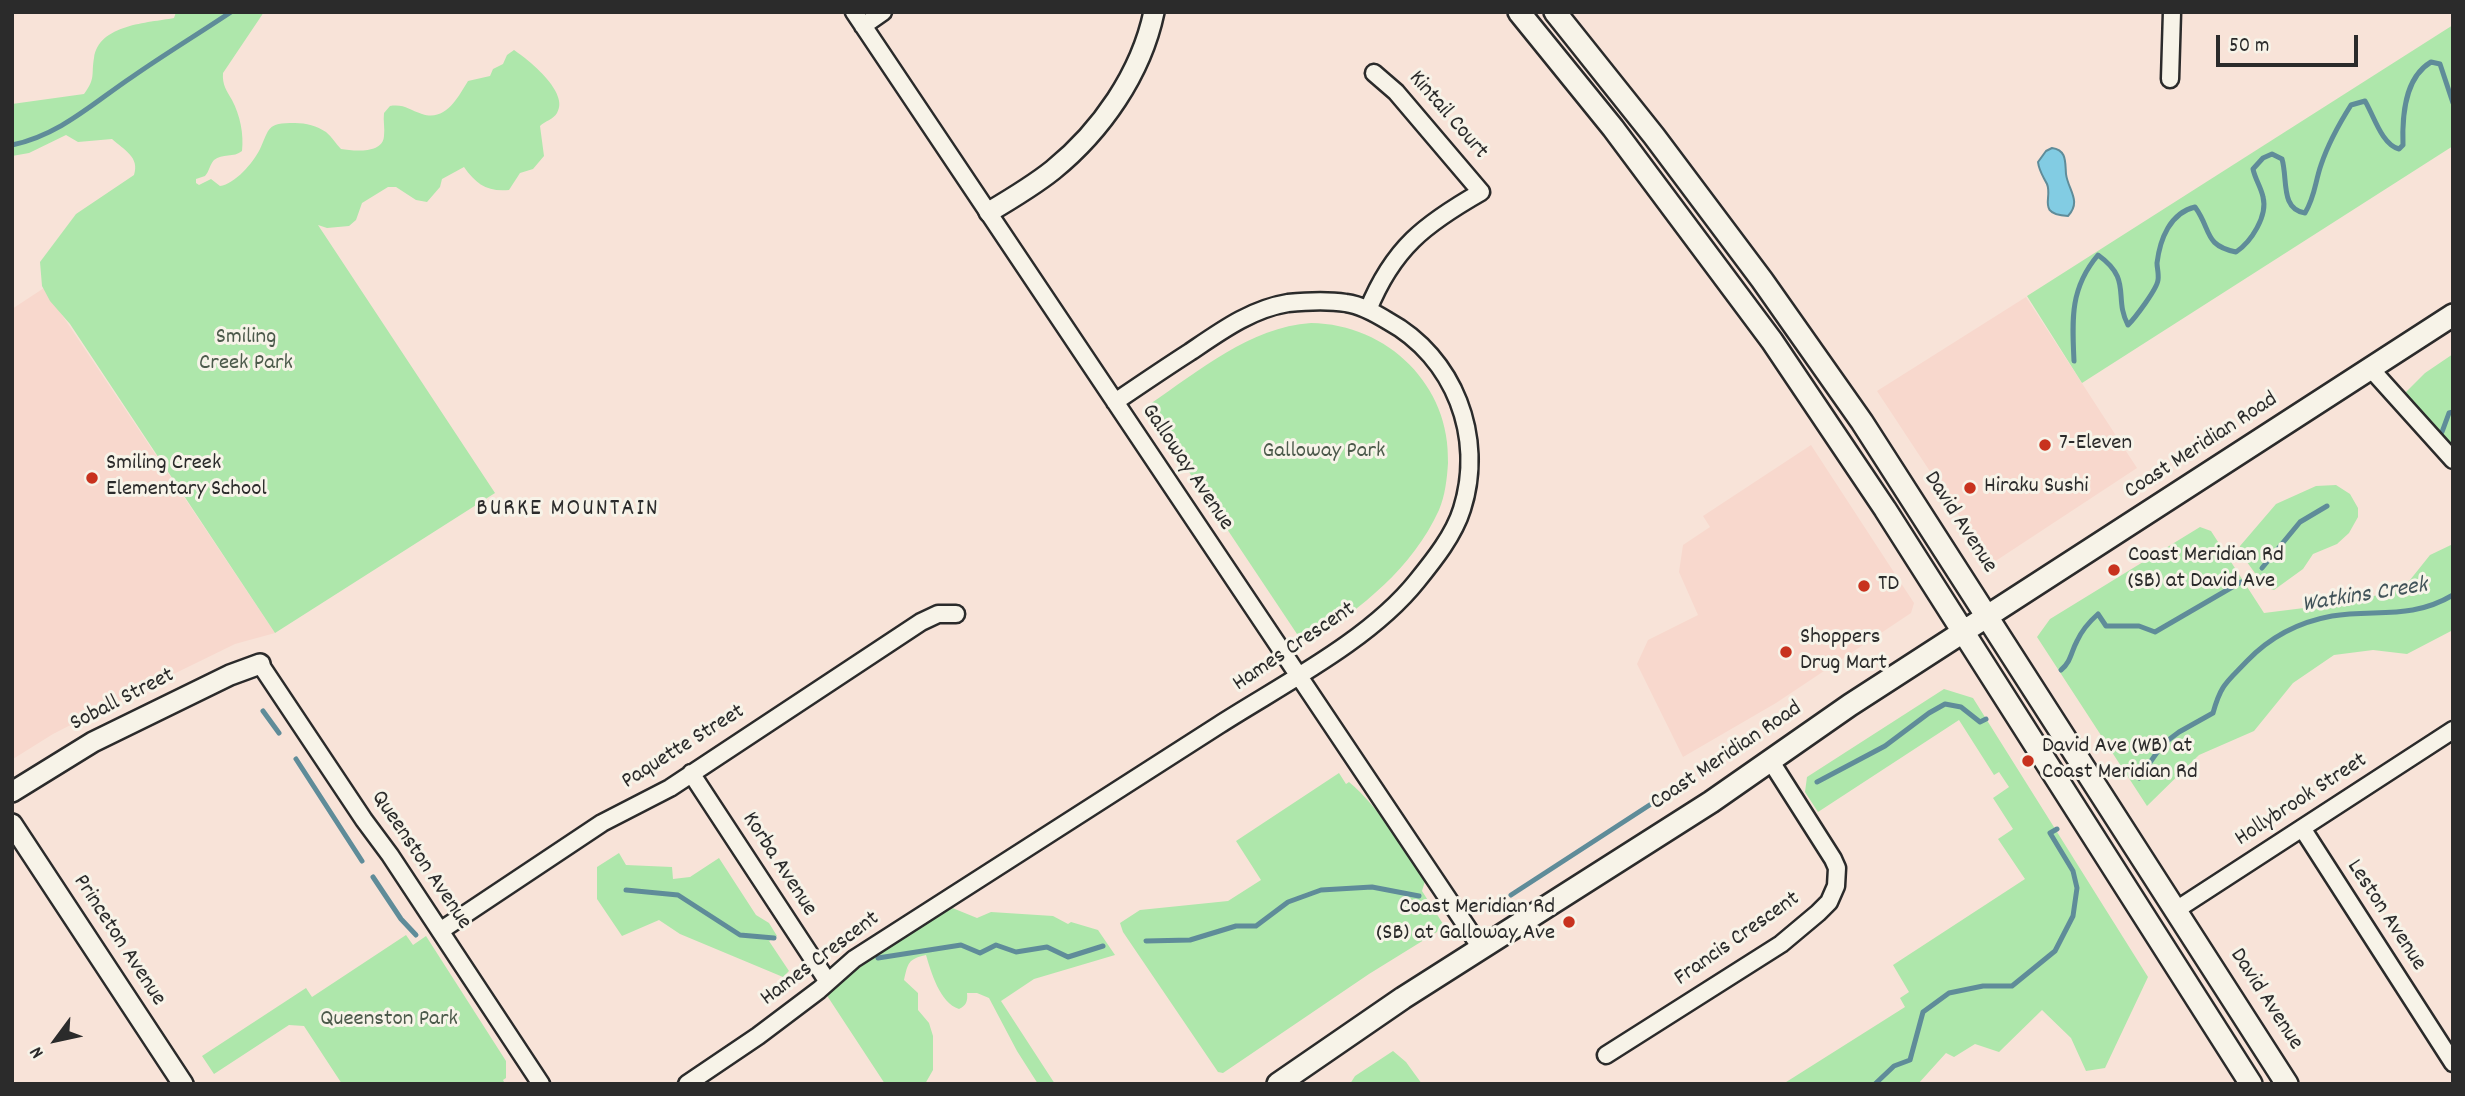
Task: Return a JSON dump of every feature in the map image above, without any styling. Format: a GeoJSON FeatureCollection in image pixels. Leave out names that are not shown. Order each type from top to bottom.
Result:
{"type":"FeatureCollection","features":[{"type":"Feature","properties":{"kind":"main road"},"geometry":{"type":"LineString","coordinates":[[1519,12],[1630,150],[1772,341],[1885,509],[2250,1084]]}},
{"type":"Feature","properties":{"kind":"main road","name":"David Avenue"},"geometry":{"type":"LineString","coordinates":[[1555,12],[1654,136],[1762,280],[1862,422],[2287,1084]]}},
{"type":"Feature","properties":{"kind":"main road","name":"Coast Meridian Road"},"geometry":{"type":"LineString","coordinates":[[1278,1084],[1358,1028],[1711,802],[1828,720],[2453,315]]}},
{"type":"Feature","properties":{"kind":"street"},"geometry":{"type":"LineString","coordinates":[[859,19],[883,12]]}},
{"type":"Feature","properties":{"kind":"street"},"geometry":{"type":"LineString","coordinates":[[989,212],[1054,169],[1091,134],[1107,113],[1134,67],[1154,12]]}},
{"type":"Feature","properties":{"kind":"street"},"geometry":{"type":"LineString","coordinates":[[2170,79],[2172,12]]}},
{"type":"Feature","properties":{"kind":"street","name":"Galloway Avenue"},"geometry":{"type":"LineString","coordinates":[[859,19],[1481,948]]}},
{"type":"Feature","properties":{"kind":"street","name":"Kintail Court"},"geometry":{"type":"LineString","coordinates":[[1368,310],[1384,275],[1403,248],[1434,221],[1482,192],[1396,92],[1374,73]]}},
{"type":"Feature","properties":{"kind":"street","name":"Hames Crescent"},"geometry":{"type":"LineString","coordinates":[[687,1084],[758,1036],[854,959],[1297,676],[1370,626],[1414,585],[1457,522],[1462,508],[1470,470],[1467,430],[1454,390],[1443,369],[1416,338],[1368,310],[1348,303],[1318,300],[1287,303],[1258,311],[1232,324],[1115,401]]}},
{"type":"Feature","properties":{"kind":"street"},"geometry":{"type":"LineString","coordinates":[[2371,369],[2453,460]]}},
{"type":"Feature","properties":{"kind":"street","name":"Paquette Street"},"geometry":{"type":"LineString","coordinates":[[440,930],[602,823],[670,788],[921,622],[938,614],[956,614]]}},
{"type":"Feature","properties":{"kind":"street","name":"Soball Street"},"geometry":{"type":"LineString","coordinates":[[12,792],[93,742],[230,675],[260,664]]}},
{"type":"Feature","properties":{"kind":"street","name":"Queenston Avenue"},"geometry":{"type":"LineString","coordinates":[[260,664],[541,1084]]}},
{"type":"Feature","properties":{"kind":"street","name":"Hollybrook Street"},"geometry":{"type":"LineString","coordinates":[[2176,909],[2453,730]]}},
{"type":"Feature","properties":{"kind":"street","name":"Francis Crescent"},"geometry":{"type":"LineString","coordinates":[[1606,1055],[1781,944],[1818,913],[1833,894],[1837,877],[1833,859],[1770,760]]}},
{"type":"Feature","properties":{"kind":"street","name":"Korba Avenue"},"geometry":{"type":"LineString","coordinates":[[691,773],[828,982]]}},
{"type":"Feature","properties":{"kind":"street","name":"Princeton Avenue"},"geometry":{"type":"LineString","coordinates":[[12,824],[183,1084]]}},
{"type":"Feature","properties":{"kind":"street","name":"Leston Avenue"},"geometry":{"type":"LineString","coordinates":[[2302,828],[2453,1063]]}},
{"type":"Feature","properties":{"kind":"shaded area","name":"Smiling Creek Elementary School"},"geometry":{"type":"Polygon","coordinates":[[[44,288],[275,633],[235,644],[53,734],[13,759],[12,309],[44,288]]]}},
{"type":"Feature","properties":{"kind":"shaded area"},"geometry":{"type":"Polygon","coordinates":[[[2026,297],[2137,468],[1991,564],[1877,391],[2026,297]]]}},
{"type":"Feature","properties":{"kind":"shaded area"},"geometry":{"type":"Polygon","coordinates":[[[1811,445],[1914,603],[1911,613],[1776,703],[1683,757],[1637,664],[1648,640],[1698,615],[1679,572],[1683,545],[1710,527],[1703,516],[1811,445]]]}},
{"type":"Feature","properties":{"kind":"green space","name":"Smiling Creek Park"},"geometry":{"type":"Polygon","coordinates":[[[176,12],[264,12],[223,73],[224,84],[239,118],[242,151],[214,160],[205,176],[196,179],[199,185],[211,179],[220,186],[237,177],[257,155],[270,128],[279,124],[299,123],[315,127],[326,132],[341,149],[373,149],[382,142],[384,113],[390,106],[403,107],[430,116],[438,114],[450,106],[468,81],[490,76],[493,69],[503,64],[507,55],[514,50],[546,78],[558,96],[560,105],[556,115],[540,126],[544,156],[533,169],[520,173],[509,190],[494,190],[483,186],[464,167],[442,179],[440,187],[427,202],[416,200],[396,187],[388,187],[362,203],[356,220],[349,226],[327,228],[318,225],[495,493],[275,633],[42,286],[40,262],[76,214],[134,175],[133,159],[112,139],[78,142],[66,135],[29,153],[12,156],[12,104],[84,94],[92,80],[98,47],[105,38],[126,27],[174,18],[176,12]]]}},
{"type":"Feature","properties":{"kind":"green space"},"geometry":{"type":"Polygon","coordinates":[[[2453,25],[2453,146],[2082,383],[2027,296],[2453,25]]]}},
{"type":"Feature","properties":{"kind":"green space","name":"Galloway Park"},"geometry":{"type":"Polygon","coordinates":[[[1311,323],[1339,326],[1365,334],[1389,347],[1410,364],[1439,409],[1446,435],[1448,463],[1441,505],[1415,551],[1367,600],[1310,642],[1301,640],[1149,412],[1150,404],[1206,365],[1246,342],[1289,326],[1311,323]]]}},
{"type":"Feature","properties":{"kind":"green space"},"geometry":{"type":"Polygon","coordinates":[[[2453,354],[2453,446],[2441,449],[2401,397],[2425,373],[2453,354]]]}},
{"type":"Feature","properties":{"kind":"green space"},"geometry":{"type":"Polygon","coordinates":[[[2336,485],[2350,494],[2358,508],[2358,517],[2349,533],[2337,544],[2313,554],[2303,569],[2274,590],[2265,587],[2239,551],[2240,546],[2276,504],[2316,486],[2336,485]]]}},
{"type":"Feature","properties":{"kind":"green space"},"geometry":{"type":"Polygon","coordinates":[[[2200,527],[2211,531],[2264,613],[2390,593],[2410,580],[2430,555],[2453,544],[2453,630],[2407,654],[2373,650],[2334,655],[2293,683],[2254,731],[2199,755],[2147,806],[2037,637],[2050,619],[2200,527]]]}},
{"type":"Feature","properties":{"kind":"green space"},"geometry":{"type":"Polygon","coordinates":[[[1944,689],[1973,698],[2148,977],[2105,1068],[2086,1071],[2071,1038],[2042,1010],[1999,1052],[1975,1044],[1954,1057],[1946,1053],[1918,1084],[1783,1084],[1905,1007],[1900,998],[1909,992],[1893,965],[2025,879],[1998,839],[2013,829],[1993,798],[2009,787],[1999,772],[1994,775],[1959,720],[1818,812],[1805,792],[1807,777],[1944,689]]]}},
{"type":"Feature","properties":{"kind":"green space"},"geometry":{"type":"Polygon","coordinates":[[[1339,773],[1346,784],[1349,782],[1371,804],[1390,829],[1425,881],[1422,891],[1445,927],[1369,974],[1223,1073],[1218,1072],[1123,932],[1120,923],[1140,910],[1228,901],[1261,880],[1236,841],[1339,773]]]}},
{"type":"Feature","properties":{"kind":"green space"},"geometry":{"type":"Polygon","coordinates":[[[619,853],[626,865],[672,867],[673,879],[690,877],[719,858],[756,915],[769,923],[777,936],[769,941],[789,971],[783,977],[680,934],[659,920],[622,936],[597,899],[597,867],[619,853]]]}},
{"type":"Feature","properties":{"kind":"green space"},"geometry":{"type":"Polygon","coordinates":[[[950,907],[977,918],[991,912],[1053,916],[1068,924],[1071,922],[1098,930],[1115,955],[1034,979],[1001,1001],[1055,1084],[1038,1084],[989,998],[977,993],[967,993],[963,1006],[959,1009],[952,1006],[937,986],[926,955],[910,963],[904,980],[918,993],[918,1010],[929,1023],[933,1036],[933,1070],[925,1084],[885,1084],[824,991],[950,907]]]}},
{"type":"Feature","properties":{"kind":"green space","name":"Queenston Park"},"geometry":{"type":"Polygon","coordinates":[[[406,935],[413,945],[426,936],[506,1061],[506,1078],[503,1080],[505,1084],[342,1084],[304,1026],[289,1025],[214,1074],[202,1056],[306,988],[312,997],[406,935]]]}},
{"type":"Feature","properties":{"kind":"green space"},"geometry":{"type":"Polygon","coordinates":[[[1393,1051],[1406,1062],[1422,1084],[1350,1084],[1355,1076],[1393,1051]]]}},
{"type":"Feature","properties":{"kind":"water"},"geometry":{"type":"Polygon","coordinates":[[[2052,148],[2063,154],[2067,180],[2073,195],[2074,205],[2068,216],[2058,215],[2049,209],[2047,184],[2040,171],[2038,162],[2046,151],[2052,148]]]}},
{"type":"Feature","properties":{"kind":"waterway"},"geometry":{"type":"LineString","coordinates":[[12,145],[61,126],[231,12]]}},
{"type":"Feature","properties":{"kind":"waterway"},"geometry":{"type":"LineString","coordinates":[[2074,361],[2075,305],[2082,280],[2098,255],[2109,264],[2119,281],[2128,325],[2157,284],[2157,263],[2168,228],[2186,210],[2195,207],[2213,241],[2236,252],[2247,242],[2261,220],[2263,197],[2253,169],[2263,158],[2272,154],[2282,159],[2288,199],[2292,206],[2305,213],[2327,149],[2351,105],[2365,101],[2383,136],[2399,149],[2403,145],[2404,111],[2410,88],[2422,69],[2431,62],[2440,64],[2453,103]]}},
{"type":"Feature","properties":{"kind":"waterway"},"geometry":{"type":"LineString","coordinates":[[2442,432],[2449,413],[2453,412]]}},
{"type":"Feature","properties":{"kind":"waterway"},"geometry":{"type":"LineString","coordinates":[[2262,568],[2300,522],[2327,506]]}},
{"type":"Feature","properties":{"kind":"waterway"},"geometry":{"type":"LineString","coordinates":[[2061,670],[2069,660],[2081,633],[2098,614],[2106,626],[2139,626],[2155,632],[2241,582]]}},
{"type":"Feature","properties":{"kind":"waterway","name":"Watkins Creek"},"geometry":{"type":"LineString","coordinates":[[2139,778],[2163,744],[2213,713],[2222,689],[2230,679],[2256,652],[2275,638],[2297,627],[2332,616],[2408,611],[2438,603],[2453,595]]}},
{"type":"Feature","properties":{"kind":"waterway"},"geometry":{"type":"LineString","coordinates":[[1817,782],[1885,746],[1945,704],[1961,707],[1980,722],[1986,719]]}},
{"type":"Feature","properties":{"kind":"waterway"},"geometry":{"type":"LineString","coordinates":[[263,711],[279,733]]}},
{"type":"Feature","properties":{"kind":"waterway"},"geometry":{"type":"LineString","coordinates":[[296,759],[362,861]]}},
{"type":"Feature","properties":{"kind":"waterway"},"geometry":{"type":"LineString","coordinates":[[1511,895],[1665,795]]}},
{"type":"Feature","properties":{"kind":"waterway","name":"Watkins Creek"},"geometry":{"type":"LineString","coordinates":[[1875,1084],[1894,1066],[1910,1060],[1923,1012],[1949,993],[1983,986],[2012,986],[2055,951],[2073,916],[2077,888],[2073,871],[2050,833],[2057,829]]}},
{"type":"Feature","properties":{"kind":"waterway"},"geometry":{"type":"LineString","coordinates":[[373,877],[401,919],[416,935]]}},
{"type":"Feature","properties":{"kind":"waterway"},"geometry":{"type":"LineString","coordinates":[[1146,941],[1190,940],[1236,926],[1256,926],[1288,902],[1321,890],[1372,887],[1419,896]]}},
{"type":"Feature","properties":{"kind":"waterway"},"geometry":{"type":"LineString","coordinates":[[626,890],[678,895],[740,935],[774,938]]}},
{"type":"Feature","properties":{"kind":"waterway"},"geometry":{"type":"LineString","coordinates":[[878,958],[961,945],[980,953],[996,945],[1016,952],[1047,947],[1068,957],[1103,946]]}},
{"type":"Feature","properties":{"kind":"place","name":"7-Eleven"},"geometry":{"type":"Point","coordinates":[2045,445]}},
{"type":"Feature","properties":{"kind":"place","name":"Smiling Creek Elementary School"},"geometry":{"type":"Point","coordinates":[92,478]}},
{"type":"Feature","properties":{"kind":"place","name":"Hiraku Sushi"},"geometry":{"type":"Point","coordinates":[1970,488]}},
{"type":"Feature","properties":{"kind":"place","name":"Coast Meridian Rd (SB) at David Ave"},"geometry":{"type":"Point","coordinates":[2114,570]}},
{"type":"Feature","properties":{"kind":"place","name":"TD"},"geometry":{"type":"Point","coordinates":[1864,586]}},
{"type":"Feature","properties":{"kind":"place","name":"Shoppers Drug Mart"},"geometry":{"type":"Point","coordinates":[1786,652]}},
{"type":"Feature","properties":{"kind":"place","name":"David Ave (WB) at Coast Meridian Rd"},"geometry":{"type":"Point","coordinates":[2028,761]}},
{"type":"Feature","properties":{"kind":"place","name":"Coast Meridian Rd (SB) at Galloway Ave"},"geometry":{"type":"Point","coordinates":[1569,922]}},
{"type":"Feature","properties":{"kind":"district","name":"BURKE MOUNTAIN"},"geometry":{"type":"Point","coordinates":[568,511]}}]}
